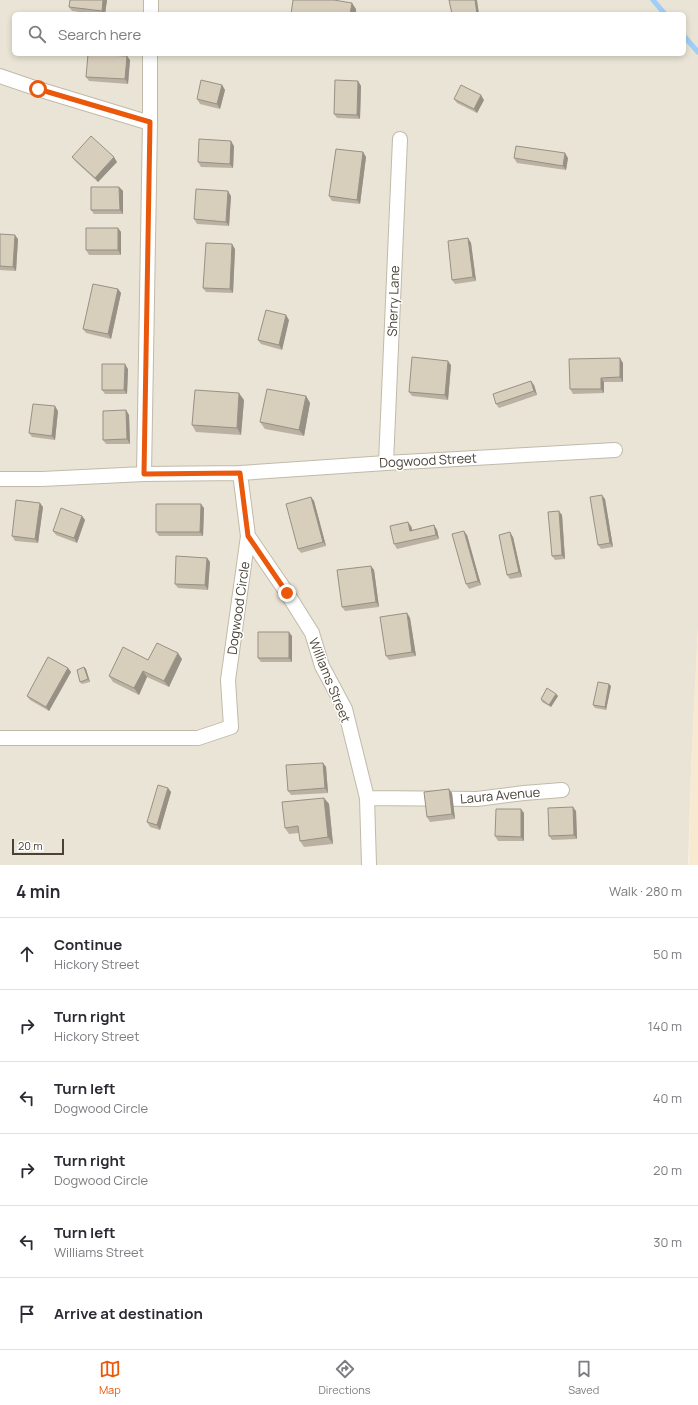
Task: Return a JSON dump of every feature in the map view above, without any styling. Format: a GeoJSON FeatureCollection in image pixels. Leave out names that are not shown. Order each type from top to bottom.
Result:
{"type":"FeatureCollection","features":[{"type":"Feature","properties":{"kind":"street"},"geometry":{"type":"LineString","coordinates":[[151,0],[151,12]]}},
{"type":"Feature","properties":{"kind":"street"},"geometry":{"type":"LineString","coordinates":[[144,474],[150,56]]}},
{"type":"Feature","properties":{"kind":"street"},"geometry":{"type":"LineString","coordinates":[[0,76],[38,89],[150,122]]}},
{"type":"Feature","properties":{"kind":"street","name":"Sherry Lane"},"geometry":{"type":"LineString","coordinates":[[386,463],[400,139]]}},
{"type":"Feature","properties":{"kind":"street","name":"Dogwood Street"},"geometry":{"type":"LineString","coordinates":[[240,473],[615,450]]}},
{"type":"Feature","properties":{"kind":"street"},"geometry":{"type":"LineString","coordinates":[[0,479],[42,479],[144,474],[240,473]]}},
{"type":"Feature","properties":{"kind":"street","name":"Dogwood Circle"},"geometry":{"type":"LineString","coordinates":[[0,738],[198,738],[231,727],[228,680],[248,536],[240,473]]}},
{"type":"Feature","properties":{"kind":"street","name":"Williams Street"},"geometry":{"type":"LineString","coordinates":[[248,536],[312,633],[322,666],[345,709],[367,798],[369,865]]}},
{"type":"Feature","properties":{"kind":"street","name":"Laura Avenue"},"geometry":{"type":"LineString","coordinates":[[367,798],[477,799],[524,792],[562,790]]}},
{"type":"Feature","properties":{"kind":"shaded area"},"geometry":{"type":"Polygon","coordinates":[[[0,0],[698,0],[698,626],[688,865],[0,865],[0,0]]]}},
{"type":"Feature","properties":{"kind":"shaded area"},"geometry":{"type":"Polygon","coordinates":[[[698,626],[698,865],[689,865],[691,770],[698,626]]]}},
{"type":"Feature","properties":{"kind":"building"},"geometry":{"type":"Polygon","coordinates":[[[70,0],[103,0],[102,11],[69,7],[70,0]]]}},
{"type":"Feature","properties":{"kind":"building"},"geometry":{"type":"Polygon","coordinates":[[[293,0],[334,0],[352,3],[350,12],[291,12],[293,0]]]}},
{"type":"Feature","properties":{"kind":"building"},"geometry":{"type":"Polygon","coordinates":[[[449,0],[475,0],[477,12],[452,12],[449,0]]]}},
{"type":"Feature","properties":{"kind":"building"},"geometry":{"type":"Polygon","coordinates":[[[88,56],[127,56],[125,79],[86,77],[88,56]]]}},
{"type":"Feature","properties":{"kind":"building"},"geometry":{"type":"Polygon","coordinates":[[[201,80],[222,85],[217,104],[197,99],[201,80]]]}},
{"type":"Feature","properties":{"kind":"building"},"geometry":{"type":"Polygon","coordinates":[[[335,80],[358,81],[357,115],[334,114],[335,80]]]}},
{"type":"Feature","properties":{"kind":"building"},"geometry":{"type":"Polygon","coordinates":[[[461,85],[481,95],[474,109],[454,99],[461,85]]]}},
{"type":"Feature","properties":{"kind":"building"},"geometry":{"type":"Polygon","coordinates":[[[91,136],[114,157],[95,178],[72,157],[91,136]]]}},
{"type":"Feature","properties":{"kind":"building"},"geometry":{"type":"Polygon","coordinates":[[[199,139],[231,141],[230,164],[198,162],[199,139]]]}},
{"type":"Feature","properties":{"kind":"building"},"geometry":{"type":"Polygon","coordinates":[[[516,146],[565,153],[563,166],[514,158],[516,146]]]}},
{"type":"Feature","properties":{"kind":"building"},"geometry":{"type":"Polygon","coordinates":[[[336,149],[363,152],[357,200],[329,196],[336,149]]]}},
{"type":"Feature","properties":{"kind":"building"},"geometry":{"type":"Polygon","coordinates":[[[91,187],[119,187],[120,210],[91,210],[91,187]]]}},
{"type":"Feature","properties":{"kind":"building"},"geometry":{"type":"Polygon","coordinates":[[[196,189],[228,191],[226,222],[194,219],[196,189]]]}},
{"type":"Feature","properties":{"kind":"building"},"geometry":{"type":"Polygon","coordinates":[[[86,228],[118,228],[118,250],[86,250],[86,228]]]}},
{"type":"Feature","properties":{"kind":"building"},"geometry":{"type":"Polygon","coordinates":[[[0,234],[15,235],[13,267],[0,266],[0,234]]]}},
{"type":"Feature","properties":{"kind":"building"},"geometry":{"type":"Polygon","coordinates":[[[468,238],[473,277],[452,280],[448,241],[468,238]]]}},
{"type":"Feature","properties":{"kind":"building"},"geometry":{"type":"Polygon","coordinates":[[[206,243],[232,244],[230,289],[203,288],[206,243]]]}},
{"type":"Feature","properties":{"kind":"building"},"geometry":{"type":"Polygon","coordinates":[[[93,284],[118,289],[108,334],[83,329],[93,284]]]}},
{"type":"Feature","properties":{"kind":"building"},"geometry":{"type":"Polygon","coordinates":[[[266,310],[286,315],[279,345],[258,340],[266,310]]]}},
{"type":"Feature","properties":{"kind":"building"},"geometry":{"type":"Polygon","coordinates":[[[412,357],[448,361],[445,395],[409,392],[412,357]]]}},
{"type":"Feature","properties":{"kind":"building"},"geometry":{"type":"Polygon","coordinates":[[[620,358],[620,377],[601,378],[601,389],[570,389],[569,359],[620,358]]]}},
{"type":"Feature","properties":{"kind":"building"},"geometry":{"type":"Polygon","coordinates":[[[102,364],[125,364],[124,390],[102,390],[102,364]]]}},
{"type":"Feature","properties":{"kind":"building"},"geometry":{"type":"Polygon","coordinates":[[[531,381],[534,391],[496,404],[493,394],[531,381]]]}},
{"type":"Feature","properties":{"kind":"building"},"geometry":{"type":"Polygon","coordinates":[[[267,389],[306,396],[299,430],[260,422],[267,389]]]}},
{"type":"Feature","properties":{"kind":"building"},"geometry":{"type":"Polygon","coordinates":[[[195,390],[239,393],[237,428],[192,425],[195,390]]]}},
{"type":"Feature","properties":{"kind":"building"},"geometry":{"type":"Polygon","coordinates":[[[33,404],[55,406],[52,436],[29,433],[33,404]]]}},
{"type":"Feature","properties":{"kind":"building"},"geometry":{"type":"Polygon","coordinates":[[[126,410],[127,439],[103,440],[103,411],[126,410]]]}},
{"type":"Feature","properties":{"kind":"building"},"geometry":{"type":"Polygon","coordinates":[[[602,495],[610,543],[598,545],[590,497],[602,495]]]}},
{"type":"Feature","properties":{"kind":"building"},"geometry":{"type":"Polygon","coordinates":[[[311,497],[323,542],[298,549],[286,504],[311,497]]]}},
{"type":"Feature","properties":{"kind":"building"},"geometry":{"type":"Polygon","coordinates":[[[16,500],[40,503],[35,539],[12,536],[16,500]]]}},
{"type":"Feature","properties":{"kind":"building"},"geometry":{"type":"Polygon","coordinates":[[[156,504],[201,504],[200,532],[156,532],[156,504]]]}},
{"type":"Feature","properties":{"kind":"building"},"geometry":{"type":"Polygon","coordinates":[[[61,508],[82,516],[74,538],[53,531],[61,508]]]}},
{"type":"Feature","properties":{"kind":"building"},"geometry":{"type":"Polygon","coordinates":[[[559,511],[562,555],[552,556],[548,512],[559,511]]]}},
{"type":"Feature","properties":{"kind":"building"},"geometry":{"type":"Polygon","coordinates":[[[408,522],[410,531],[434,525],[436,535],[394,544],[390,526],[408,522]]]}},
{"type":"Feature","properties":{"kind":"building"},"geometry":{"type":"Polygon","coordinates":[[[464,531],[478,581],[466,584],[452,534],[464,531]]]}},
{"type":"Feature","properties":{"kind":"building"},"geometry":{"type":"Polygon","coordinates":[[[510,532],[519,572],[507,575],[499,535],[510,532]]]}},
{"type":"Feature","properties":{"kind":"building"},"geometry":{"type":"Polygon","coordinates":[[[176,556],[207,558],[205,585],[175,584],[176,556]]]}},
{"type":"Feature","properties":{"kind":"building"},"geometry":{"type":"Polygon","coordinates":[[[371,566],[376,602],[342,607],[337,570],[371,566]]]}},
{"type":"Feature","properties":{"kind":"building"},"geometry":{"type":"Polygon","coordinates":[[[407,613],[412,652],[386,656],[380,617],[407,613]]]}},
{"type":"Feature","properties":{"kind":"building"},"geometry":{"type":"Polygon","coordinates":[[[258,632],[289,632],[289,658],[258,658],[258,632]]]}},
{"type":"Feature","properties":{"kind":"building"},"geometry":{"type":"Polygon","coordinates":[[[157,643],[178,653],[164,681],[143,671],[134,688],[109,676],[123,647],[148,660],[157,643]]]}},
{"type":"Feature","properties":{"kind":"building"},"geometry":{"type":"Polygon","coordinates":[[[48,657],[68,668],[46,707],[27,696],[48,657]]]}},
{"type":"Feature","properties":{"kind":"building"},"geometry":{"type":"Polygon","coordinates":[[[84,667],[88,679],[80,682],[77,670],[84,667]]]}},
{"type":"Feature","properties":{"kind":"building"},"geometry":{"type":"Polygon","coordinates":[[[598,682],[609,684],[605,707],[593,705],[598,682]]]}},
{"type":"Feature","properties":{"kind":"building"},"geometry":{"type":"Polygon","coordinates":[[[547,688],[556,694],[549,705],[541,699],[547,688]]]}},
{"type":"Feature","properties":{"kind":"building"},"geometry":{"type":"Polygon","coordinates":[[[323,763],[325,788],[288,791],[286,765],[323,763]]]}},
{"type":"Feature","properties":{"kind":"building"},"geometry":{"type":"Polygon","coordinates":[[[158,785],[168,788],[157,825],[147,822],[158,785]]]}},
{"type":"Feature","properties":{"kind":"building"},"geometry":{"type":"Polygon","coordinates":[[[449,789],[452,814],[427,817],[424,792],[449,789]]]}},
{"type":"Feature","properties":{"kind":"building"},"geometry":{"type":"Polygon","coordinates":[[[324,798],[328,837],[300,841],[298,826],[285,828],[282,802],[324,798]]]}},
{"type":"Feature","properties":{"kind":"building"},"geometry":{"type":"Polygon","coordinates":[[[573,807],[574,835],[549,836],[548,808],[573,807]]]}},
{"type":"Feature","properties":{"kind":"building"},"geometry":{"type":"Polygon","coordinates":[[[496,809],[521,809],[521,837],[495,836],[496,809]]]}},
{"type":"Feature","properties":{"kind":"waterway"},"geometry":{"type":"LineString","coordinates":[[653,0],[663,12]]}},
{"type":"Feature","properties":{"kind":"waterway"},"geometry":{"type":"LineString","coordinates":[[686,38],[698,52]]}},
{"type":"Feature","properties":{"kind":"route"},"geometry":{"type":"LineString","coordinates":[[38,89],[150,122],[144,474],[240,473],[248,536],[287,593]]}}]}
